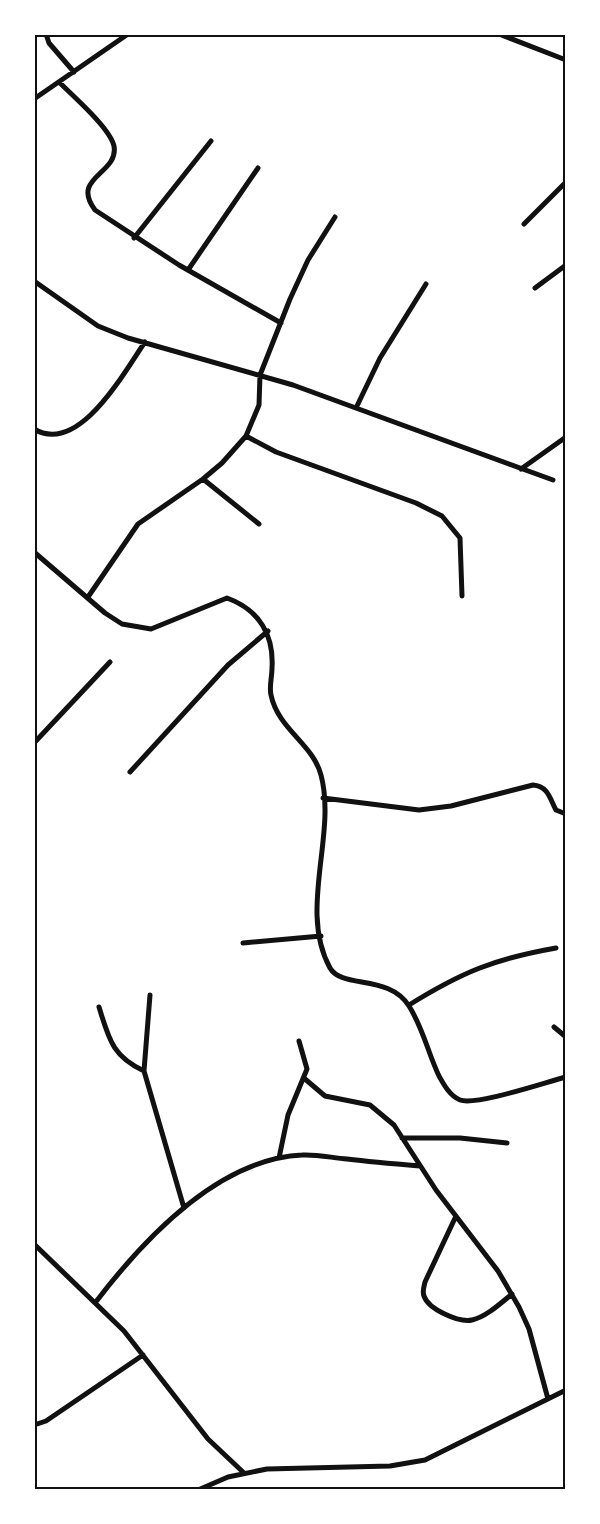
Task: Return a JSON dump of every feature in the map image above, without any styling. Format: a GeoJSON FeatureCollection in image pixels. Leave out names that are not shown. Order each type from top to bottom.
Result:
{"type":"FeatureCollection","features":[{"type":"Feature","properties":{"kind":"street"},"geometry":{"type":"LineString","coordinates":[[46,34],[49,43],[74,72]]}},
{"type":"Feature","properties":{"kind":"street"},"geometry":{"type":"LineString","coordinates":[[34,99],[128,34]]}},
{"type":"Feature","properties":{"kind":"street"},"geometry":{"type":"LineString","coordinates":[[499,34],[514,37],[566,60]]}},
{"type":"Feature","properties":{"kind":"street"},"geometry":{"type":"LineString","coordinates":[[59,82],[114,143],[111,160],[88,187],[88,201],[95,210],[134,238],[281,323]]}},
{"type":"Feature","properties":{"kind":"street"},"geometry":{"type":"LineString","coordinates":[[134,238],[211,141]]}},
{"type":"Feature","properties":{"kind":"street"},"geometry":{"type":"LineString","coordinates":[[188,270],[258,168]]}},
{"type":"Feature","properties":{"kind":"street"},"geometry":{"type":"LineString","coordinates":[[524,224],[566,182]]}},
{"type":"Feature","properties":{"kind":"street"},"geometry":{"type":"LineString","coordinates":[[88,597],[138,524],[222,463],[246,436],[259,405],[260,375],[281,323],[308,260],[335,217]]}},
{"type":"Feature","properties":{"kind":"street"},"geometry":{"type":"LineString","coordinates":[[535,288],[566,265]]}},
{"type":"Feature","properties":{"kind":"street"},"geometry":{"type":"LineString","coordinates":[[34,281],[98,326],[260,375],[554,480]]}},
{"type":"Feature","properties":{"kind":"street"},"geometry":{"type":"LineString","coordinates":[[356,408],[380,358],[426,284]]}},
{"type":"Feature","properties":{"kind":"street"},"geometry":{"type":"LineString","coordinates":[[34,429],[52,436],[67,433],[84,422],[105,398],[145,342]]}},
{"type":"Feature","properties":{"kind":"street"},"geometry":{"type":"LineString","coordinates":[[246,436],[276,452],[416,503],[442,516],[460,538],[462,596]]}},
{"type":"Feature","properties":{"kind":"street"},"geometry":{"type":"LineString","coordinates":[[521,469],[566,437]]}},
{"type":"Feature","properties":{"kind":"street"},"geometry":{"type":"LineString","coordinates":[[202,479],[259,524]]}},
{"type":"Feature","properties":{"kind":"street"},"geometry":{"type":"LineString","coordinates":[[34,552],[114,620],[151,629],[228,598],[245,608],[268,631],[272,646],[270,693],[276,712],[310,755],[321,774],[323,798],[318,902],[321,936],[331,970],[338,975],[380,984],[400,994],[409,1005],[440,1078],[449,1092],[459,1100],[482,1099],[566,1077]]}},
{"type":"Feature","properties":{"kind":"street"},"geometry":{"type":"LineString","coordinates":[[130,772],[228,665],[268,631]]}},
{"type":"Feature","properties":{"kind":"street"},"geometry":{"type":"LineString","coordinates":[[34,743],[110,662]]}},
{"type":"Feature","properties":{"kind":"street"},"geometry":{"type":"LineString","coordinates":[[323,798],[419,810],[451,806],[540,785],[547,791],[556,810],[566,814]]}},
{"type":"Feature","properties":{"kind":"street"},"geometry":{"type":"LineString","coordinates":[[243,943],[321,936]]}},
{"type":"Feature","properties":{"kind":"street"},"geometry":{"type":"LineString","coordinates":[[409,1005],[477,967],[512,956],[556,948]]}},
{"type":"Feature","properties":{"kind":"street"},"geometry":{"type":"LineString","coordinates":[[150,994],[144,1071],[184,1208]]}},
{"type":"Feature","properties":{"kind":"street"},"geometry":{"type":"LineString","coordinates":[[99,1007],[117,1053],[127,1063],[144,1071]]}},
{"type":"Feature","properties":{"kind":"street"},"geometry":{"type":"LineString","coordinates":[[554,1027],[566,1037]]}},
{"type":"Feature","properties":{"kind":"street"},"geometry":{"type":"LineString","coordinates":[[279,1158],[288,1115],[305,1079],[305,1056],[299,1041]]}},
{"type":"Feature","properties":{"kind":"street"},"geometry":{"type":"LineString","coordinates":[[305,1079],[325,1096],[370,1105],[388,1119],[498,1271],[512,1294],[529,1329],[548,1399]]}},
{"type":"Feature","properties":{"kind":"street"},"geometry":{"type":"LineString","coordinates":[[402,1138],[460,1138],[507,1143]]}},
{"type":"Feature","properties":{"kind":"street"},"geometry":{"type":"LineString","coordinates":[[95,1303],[142,1246],[184,1208],[231,1176],[255,1164],[303,1154],[420,1166]]}},
{"type":"Feature","properties":{"kind":"street"},"geometry":{"type":"LineString","coordinates":[[456,1216],[425,1282],[423,1292],[427,1301],[447,1315],[460,1320],[472,1321],[512,1294]]}},
{"type":"Feature","properties":{"kind":"street"},"geometry":{"type":"LineString","coordinates":[[34,1244],[95,1303],[143,1355],[208,1439],[244,1473]]}},
{"type":"Feature","properties":{"kind":"street"},"geometry":{"type":"LineString","coordinates":[[34,1425],[46,1421],[143,1355]]}},
{"type":"Feature","properties":{"kind":"street"},"geometry":{"type":"LineString","coordinates":[[198,1490],[244,1473],[267,1469],[406,1465],[425,1460],[566,1390]]}}]}
